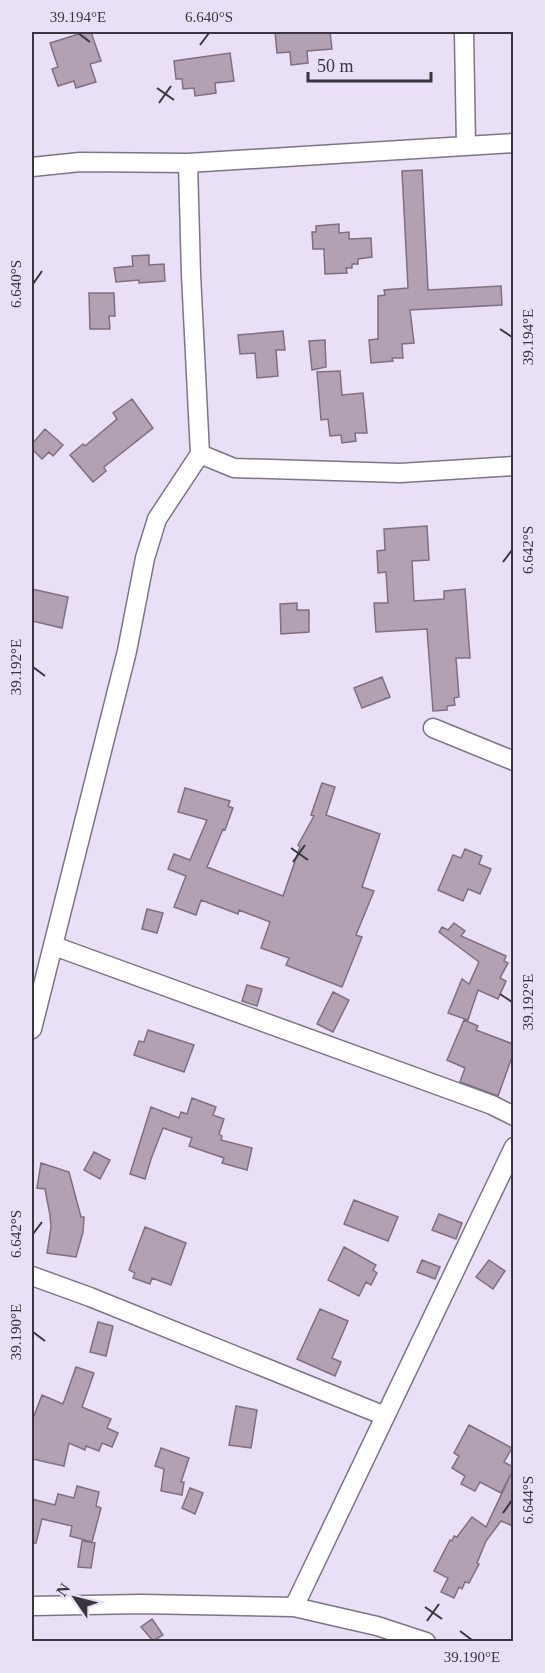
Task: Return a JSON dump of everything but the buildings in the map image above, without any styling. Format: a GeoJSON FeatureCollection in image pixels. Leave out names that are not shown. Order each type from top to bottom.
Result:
{"type":"FeatureCollection","features":[{"type":"Feature","properties":{"kind":"street"},"geometry":{"type":"LineString","coordinates":[[464,32],[466,146]]}},
{"type":"Feature","properties":{"kind":"street"},"geometry":{"type":"LineString","coordinates":[[32,167],[80,162],[188,163],[513,143]]}},
{"type":"Feature","properties":{"kind":"street"},"geometry":{"type":"LineString","coordinates":[[32,1029],[127,651],[145,558],[157,519],[200,454],[188,163]]}},
{"type":"Feature","properties":{"kind":"street"},"geometry":{"type":"LineString","coordinates":[[200,454],[234,468],[400,473],[513,466]]}},
{"type":"Feature","properties":{"kind":"street"},"geometry":{"type":"LineString","coordinates":[[433,728],[513,761]]}},
{"type":"Feature","properties":{"kind":"street"},"geometry":{"type":"LineString","coordinates":[[54,946],[492,1105],[513,1116]]}},
{"type":"Feature","properties":{"kind":"street"},"geometry":{"type":"LineString","coordinates":[[294,1607],[513,1147]]}},
{"type":"Feature","properties":{"kind":"street"},"geometry":{"type":"LineString","coordinates":[[32,1276],[90,1297],[385,1416]]}},
{"type":"Feature","properties":{"kind":"street"},"geometry":{"type":"LineString","coordinates":[[32,1606],[141,1604],[294,1607],[377,1626],[426,1641]]}}]}
